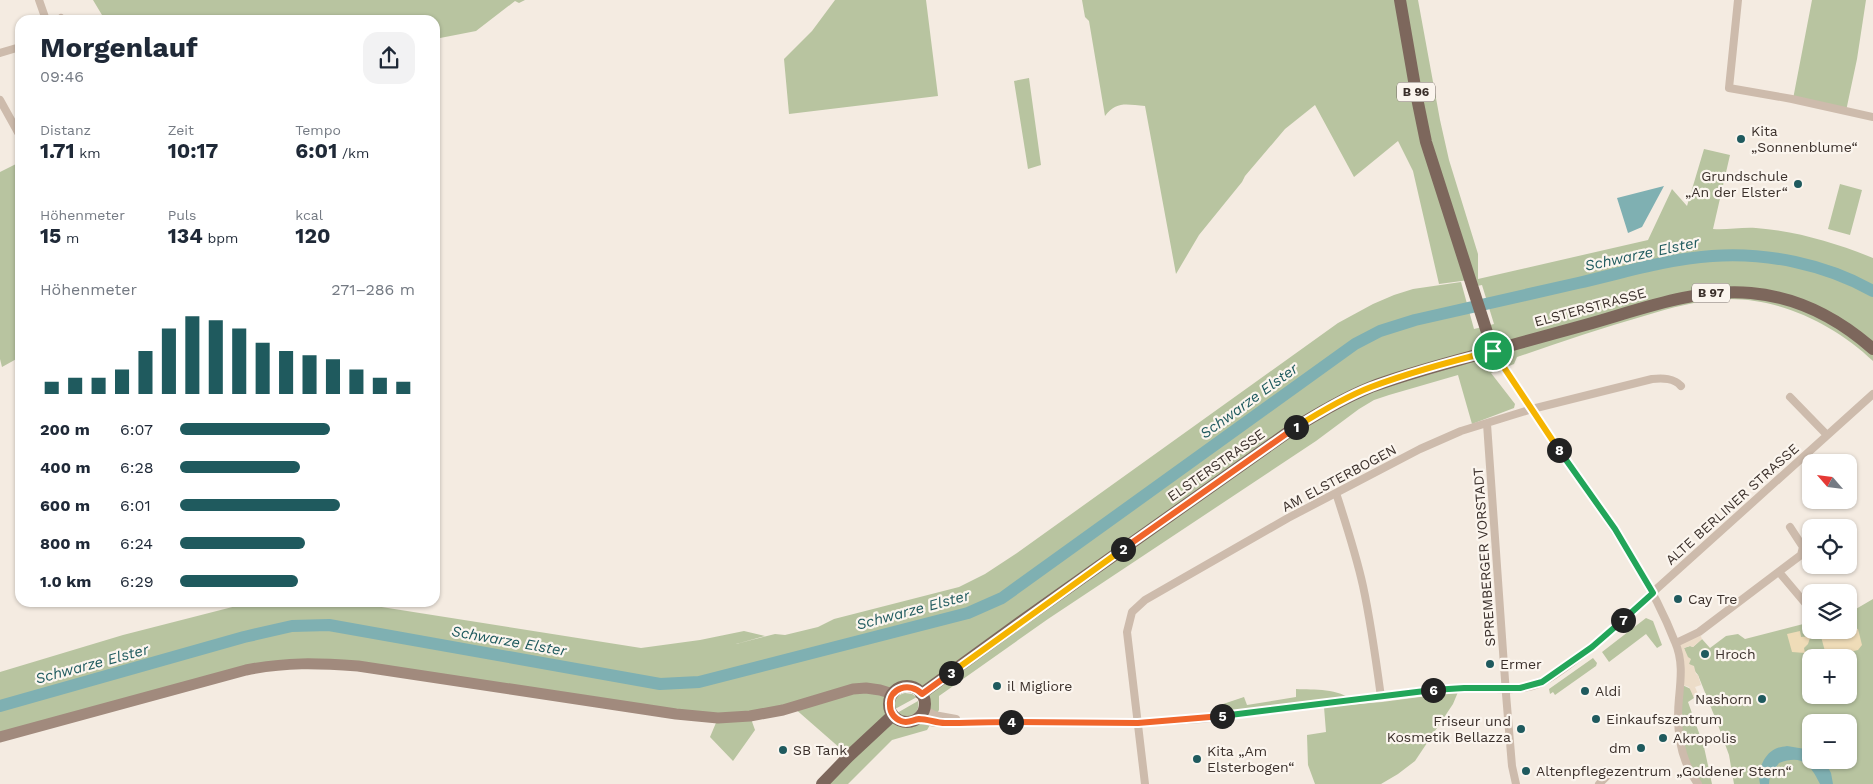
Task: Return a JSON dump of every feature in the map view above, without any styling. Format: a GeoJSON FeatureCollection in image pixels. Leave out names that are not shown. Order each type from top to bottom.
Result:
{"type":"FeatureCollection","features":[{"type":"Feature","properties":{"kind":"main road","name":"B 96"},"geometry":{"type":"LineString","coordinates":[[1400,0],[1426,142],[1493,351]]}},
{"type":"Feature","properties":{"kind":"main road","name":"ELSTERSTRASSE"},"geometry":{"type":"LineString","coordinates":[[922,694],[1027,616],[1294,428],[1317,414],[1370,388],[1420,371],[1681,298],[1728,292],[1764,294],[1804,305],[1842,325],[1873,349]]}},
{"type":"Feature","properties":{"kind":"main road"},"geometry":{"type":"LineString","coordinates":[[0,737],[246,670],[277,664],[318,663],[358,666],[676,714],[718,718],[750,716],[783,710],[853,689],[880,690],[893,694]]}},
{"type":"Feature","properties":{"kind":"main road"},"geometry":{"type":"LineString","coordinates":[[909,687],[916,689],[922,694],[924,699],[921,714],[907,722],[902,722],[893,715],[890,705],[893,694],[898,689],[909,687]]}},
{"type":"Feature","properties":{"kind":"main road"},"geometry":{"type":"LineString","coordinates":[[822,784],[893,715]]}},
{"type":"Feature","properties":{"kind":"street"},"geometry":{"type":"LineString","coordinates":[[39,0],[44,15]]}},
{"type":"Feature","properties":{"kind":"street"},"geometry":{"type":"LineString","coordinates":[[1738,0],[1729,88],[1792,99],[1873,118]]}},
{"type":"Feature","properties":{"kind":"street"},"geometry":{"type":"LineString","coordinates":[[0,53],[15,48]]}},
{"type":"Feature","properties":{"kind":"street"},"geometry":{"type":"LineString","coordinates":[[0,100],[15,127]]}},
{"type":"Feature","properties":{"kind":"street"},"geometry":{"type":"LineString","coordinates":[[1493,351],[1615,529],[1653,593],[1676,643],[1681,672],[1678,718],[1679,739],[1688,768],[1698,784]]}},
{"type":"Feature","properties":{"kind":"street","name":"AM ELSTERBOGEN"},"geometry":{"type":"LineString","coordinates":[[1143,784],[1127,632],[1130,617],[1136,607],[1145,600],[1270,528],[1433,443],[1461,431],[1532,409],[1652,379],[1667,379],[1681,386]]}},
{"type":"Feature","properties":{"kind":"street","name":"ALTE BERLINER STRASSE"},"geometry":{"type":"LineString","coordinates":[[921,714],[935,723],[1138,723],[1202,719],[1464,688],[1505,689],[1531,686],[1542,682],[1592,647],[1873,394]]}},
{"type":"Feature","properties":{"kind":"street"},"geometry":{"type":"LineString","coordinates":[[1790,397],[1827,435]]}},
{"type":"Feature","properties":{"kind":"street","name":"SPREMBERGER VORSTADT"},"geometry":{"type":"LineString","coordinates":[[1487,424],[1505,689],[1512,766],[1516,784]]}},
{"type":"Feature","properties":{"kind":"street"},"geometry":{"type":"LineString","coordinates":[[1336,493],[1353,546],[1363,587],[1381,697]]}},
{"type":"Feature","properties":{"kind":"street"},"geometry":{"type":"LineString","coordinates":[[1676,643],[1699,632],[1803,552],[1801,542],[1790,527]]}},
{"type":"Feature","properties":{"kind":"street"},"geometry":{"type":"LineString","coordinates":[[1779,572],[1802,599]]}},
{"type":"Feature","properties":{"kind":"street","name":"ALTE BERLINER STRASSE"},"geometry":{"type":"LineString","coordinates":[[921,714],[927,712],[939,717],[968,722]]}},
{"type":"Feature","properties":{"kind":"street"},"geometry":{"type":"LineString","coordinates":[[1599,784],[1609,774]]}},
{"type":"Feature","properties":{"kind":"green space"},"geometry":{"type":"Polygon","coordinates":[[[93,0],[525,0],[519,3],[515,1],[476,31],[440,38],[440,15],[102,15],[93,0]]]}},
{"type":"Feature","properties":{"kind":"green space"},"geometry":{"type":"Polygon","coordinates":[[[835,0],[926,0],[938,96],[789,114],[784,59],[812,31],[835,0]]]}},
{"type":"Feature","properties":{"kind":"green space"},"geometry":{"type":"Polygon","coordinates":[[[1082,0],[1400,0],[1412,69],[1469,280],[1439,284],[1413,171],[1398,141],[1354,177],[1315,105],[1285,129],[1245,176],[1199,235],[1176,274],[1145,106],[1118,106],[1109,111],[1105,116],[1089,21],[1085,17],[1082,0]]]}},
{"type":"Feature","properties":{"kind":"green space"},"geometry":{"type":"Polygon","coordinates":[[[1401,0],[1418,0],[1449,160],[1478,254],[1478,279],[1648,240],[1672,189],[1687,206],[1704,149],[1730,155],[1713,229],[1756,228],[1786,232],[1845,247],[1873,258],[1873,361],[1841,336],[1805,316],[1786,308],[1766,303],[1726,299],[1705,301],[1654,313],[1517,357],[1514,364],[1491,373],[1515,404],[1514,408],[1472,424],[1458,375],[1374,400],[1316,441],[1048,619],[939,696],[939,710],[927,730],[892,740],[848,784],[823,784],[849,756],[793,707],[866,688],[750,716],[755,730],[733,761],[710,737],[718,718],[358,666],[277,664],[0,737],[0,672],[123,635],[232,607],[382,607],[641,648],[700,640],[744,631],[765,636],[736,644],[775,634],[785,635],[818,627],[834,619],[959,587],[985,574],[1017,553],[1338,323],[1373,304],[1413,289],[1461,282],[1474,329],[1494,324],[1482,285],[1472,287],[1440,182],[1401,0]],[[905,687],[900,689],[893,695],[890,703],[895,716],[900,721],[906,723],[918,719],[924,708],[921,694],[914,688],[905,687]]]}},
{"type":"Feature","properties":{"kind":"green space"},"geometry":{"type":"Polygon","coordinates":[[[1812,0],[1866,0],[1857,59],[1846,111],[1793,99],[1812,0]]]}},
{"type":"Feature","properties":{"kind":"green space"},"geometry":{"type":"Polygon","coordinates":[[[1029,78],[1041,165],[1028,169],[1014,81],[1029,78]]]}},
{"type":"Feature","properties":{"kind":"green space"},"geometry":{"type":"Polygon","coordinates":[[[15,164],[15,360],[2,367],[0,359],[0,172],[15,164]]]}},
{"type":"Feature","properties":{"kind":"green space"},"geometry":{"type":"Polygon","coordinates":[[[1840,184],[1862,190],[1850,235],[1828,229],[1840,184]]]}},
{"type":"Feature","properties":{"kind":"green space"},"geometry":{"type":"Polygon","coordinates":[[[1873,599],[1873,784],[1734,784],[1729,755],[1718,725],[1698,675],[1689,664],[1684,648],[1693,647],[1702,639],[1710,648],[1726,636],[1738,634],[1745,639],[1802,624],[1802,639],[1857,639],[1857,608],[1873,599]]]}},
{"type":"Feature","properties":{"kind":"green space"},"geometry":{"type":"Polygon","coordinates":[[[1646,618],[1653,621],[1662,645],[1657,648],[1646,634],[1609,662],[1602,652],[1646,618]]]}},
{"type":"Feature","properties":{"kind":"green space"},"geometry":{"type":"Polygon","coordinates":[[[1593,658],[1597,663],[1596,666],[1555,695],[1553,692],[1550,694],[1549,689],[1593,658]]]}},
{"type":"Feature","properties":{"kind":"green space"},"geometry":{"type":"Polygon","coordinates":[[[1680,684],[1691,689],[1694,698],[1688,702],[1704,747],[1712,784],[1699,784],[1680,744],[1680,684]]]}},
{"type":"Feature","properties":{"kind":"green space"},"geometry":{"type":"Polygon","coordinates":[[[1296,689],[1334,692],[1353,701],[1204,718],[1223,704],[1244,697],[1247,705],[1296,697],[1296,689]]]}},
{"type":"Feature","properties":{"kind":"green space"},"geometry":{"type":"Polygon","coordinates":[[[1458,692],[1453,704],[1415,761],[1398,774],[1381,784],[1315,784],[1308,765],[1307,735],[1326,732],[1324,707],[1458,692]]]}},
{"type":"Feature","properties":{"kind":"green space"},"geometry":{"type":"Polygon","coordinates":[[[905,693],[917,697],[895,709],[894,703],[896,699],[899,695],[905,693]]]}},
{"type":"Feature","properties":{"kind":"green space"},"geometry":{"type":"Polygon","coordinates":[[[918,701],[917,710],[912,716],[906,718],[897,713],[918,701]]]}},
{"type":"Feature","properties":{"kind":"sand"},"geometry":{"type":"Polygon","coordinates":[[[1858,629],[1862,645],[1858,650],[1824,649],[1822,639],[1857,639],[1858,629]]]}},
{"type":"Feature","properties":{"kind":"sand"},"geometry":{"type":"Polygon","coordinates":[[[1800,631],[1802,639],[1810,639],[1804,649],[1802,649],[1802,653],[1792,652],[1787,634],[1800,631]]]}},
{"type":"Feature","properties":{"kind":"shaded area"},"geometry":{"type":"Polygon","coordinates":[[[1699,632],[1702,639],[1693,647],[1684,648],[1691,659],[1689,664],[1694,666],[1701,685],[1695,687],[1698,694],[1694,698],[1689,687],[1680,684],[1676,643],[1699,632]]]}},
{"type":"Feature","properties":{"kind":"water"},"geometry":{"type":"Polygon","coordinates":[[[1664,186],[1642,227],[1628,233],[1617,198],[1664,186]]]}},
{"type":"Feature","properties":{"kind":"water"},"geometry":{"type":"Polygon","coordinates":[[[1787,746],[1802,748],[1802,762],[1787,760],[1779,763],[1770,775],[1769,784],[1760,784],[1759,774],[1762,764],[1767,755],[1776,748],[1787,746]]]}},
{"type":"Feature","properties":{"kind":"water"},"geometry":{"type":"Polygon","coordinates":[[[1811,769],[1829,769],[1833,784],[1820,784],[1811,769]]]}},
{"type":"Feature","properties":{"kind":"waterway","name":"Schwarze Elster"},"geometry":{"type":"LineString","coordinates":[[0,706],[244,637],[292,626],[329,625],[660,684],[699,682],[968,613],[1002,598],[1355,344],[1380,331],[1415,320],[1645,267],[1678,260],[1712,256],[1753,256],[1795,262],[1835,274],[1873,291]]}},
{"type":"Feature","properties":{"kind":"place","name":"Kita „Sonnenblume“"},"geometry":{"type":"Point","coordinates":[1741,139]}},
{"type":"Feature","properties":{"kind":"place","name":"Grundschule „An der Elster“"},"geometry":{"type":"Point","coordinates":[1798,184]}},
{"type":"Feature","properties":{"kind":"place","name":"Cay Tre"},"geometry":{"type":"Point","coordinates":[1678,599]}},
{"type":"Feature","properties":{"kind":"place","name":"Hroch"},"geometry":{"type":"Point","coordinates":[1705,654]}},
{"type":"Feature","properties":{"kind":"place","name":"Ermer"},"geometry":{"type":"Point","coordinates":[1490,664]}},
{"type":"Feature","properties":{"kind":"place","name":"il Migliore"},"geometry":{"type":"Point","coordinates":[997,686]}},
{"type":"Feature","properties":{"kind":"place","name":"Aldi"},"geometry":{"type":"Point","coordinates":[1585,691]}},
{"type":"Feature","properties":{"kind":"place","name":"Nashorn"},"geometry":{"type":"Point","coordinates":[1762,699]}},
{"type":"Feature","properties":{"kind":"place","name":"Einkaufszentrum"},"geometry":{"type":"Point","coordinates":[1596,719]}},
{"type":"Feature","properties":{"kind":"place","name":"Friseur und Kosmetik Bellazza"},"geometry":{"type":"Point","coordinates":[1521,729]}},
{"type":"Feature","properties":{"kind":"place","name":"Akropolis"},"geometry":{"type":"Point","coordinates":[1663,738]}},
{"type":"Feature","properties":{"kind":"place","name":"dm"},"geometry":{"type":"Point","coordinates":[1641,748]}},
{"type":"Feature","properties":{"kind":"place","name":"SB Tank"},"geometry":{"type":"Point","coordinates":[783,750]}},
{"type":"Feature","properties":{"kind":"place","name":"Kita „Am Elsterbogen“"},"geometry":{"type":"Point","coordinates":[1197,759]}},
{"type":"Feature","properties":{"kind":"place","name":"Altenpflegezentrum „Goldener Stern“"},"geometry":{"type":"Point","coordinates":[1526,771]}},
{"type":"Feature","properties":{"kind":"route"},"geometry":{"type":"LineString","coordinates":[[1493,351],[1615,529],[1634,558],[1653,593],[1592,647],[1542,682],[1520,688],[1436,690],[1202,719],[1138,723],[935,723],[917,719],[912,722],[902,722],[893,715],[890,699],[898,689],[912,687],[922,694],[1020,622],[1294,428],[1317,414],[1370,388],[1443,364],[1493,351]]}}]}
